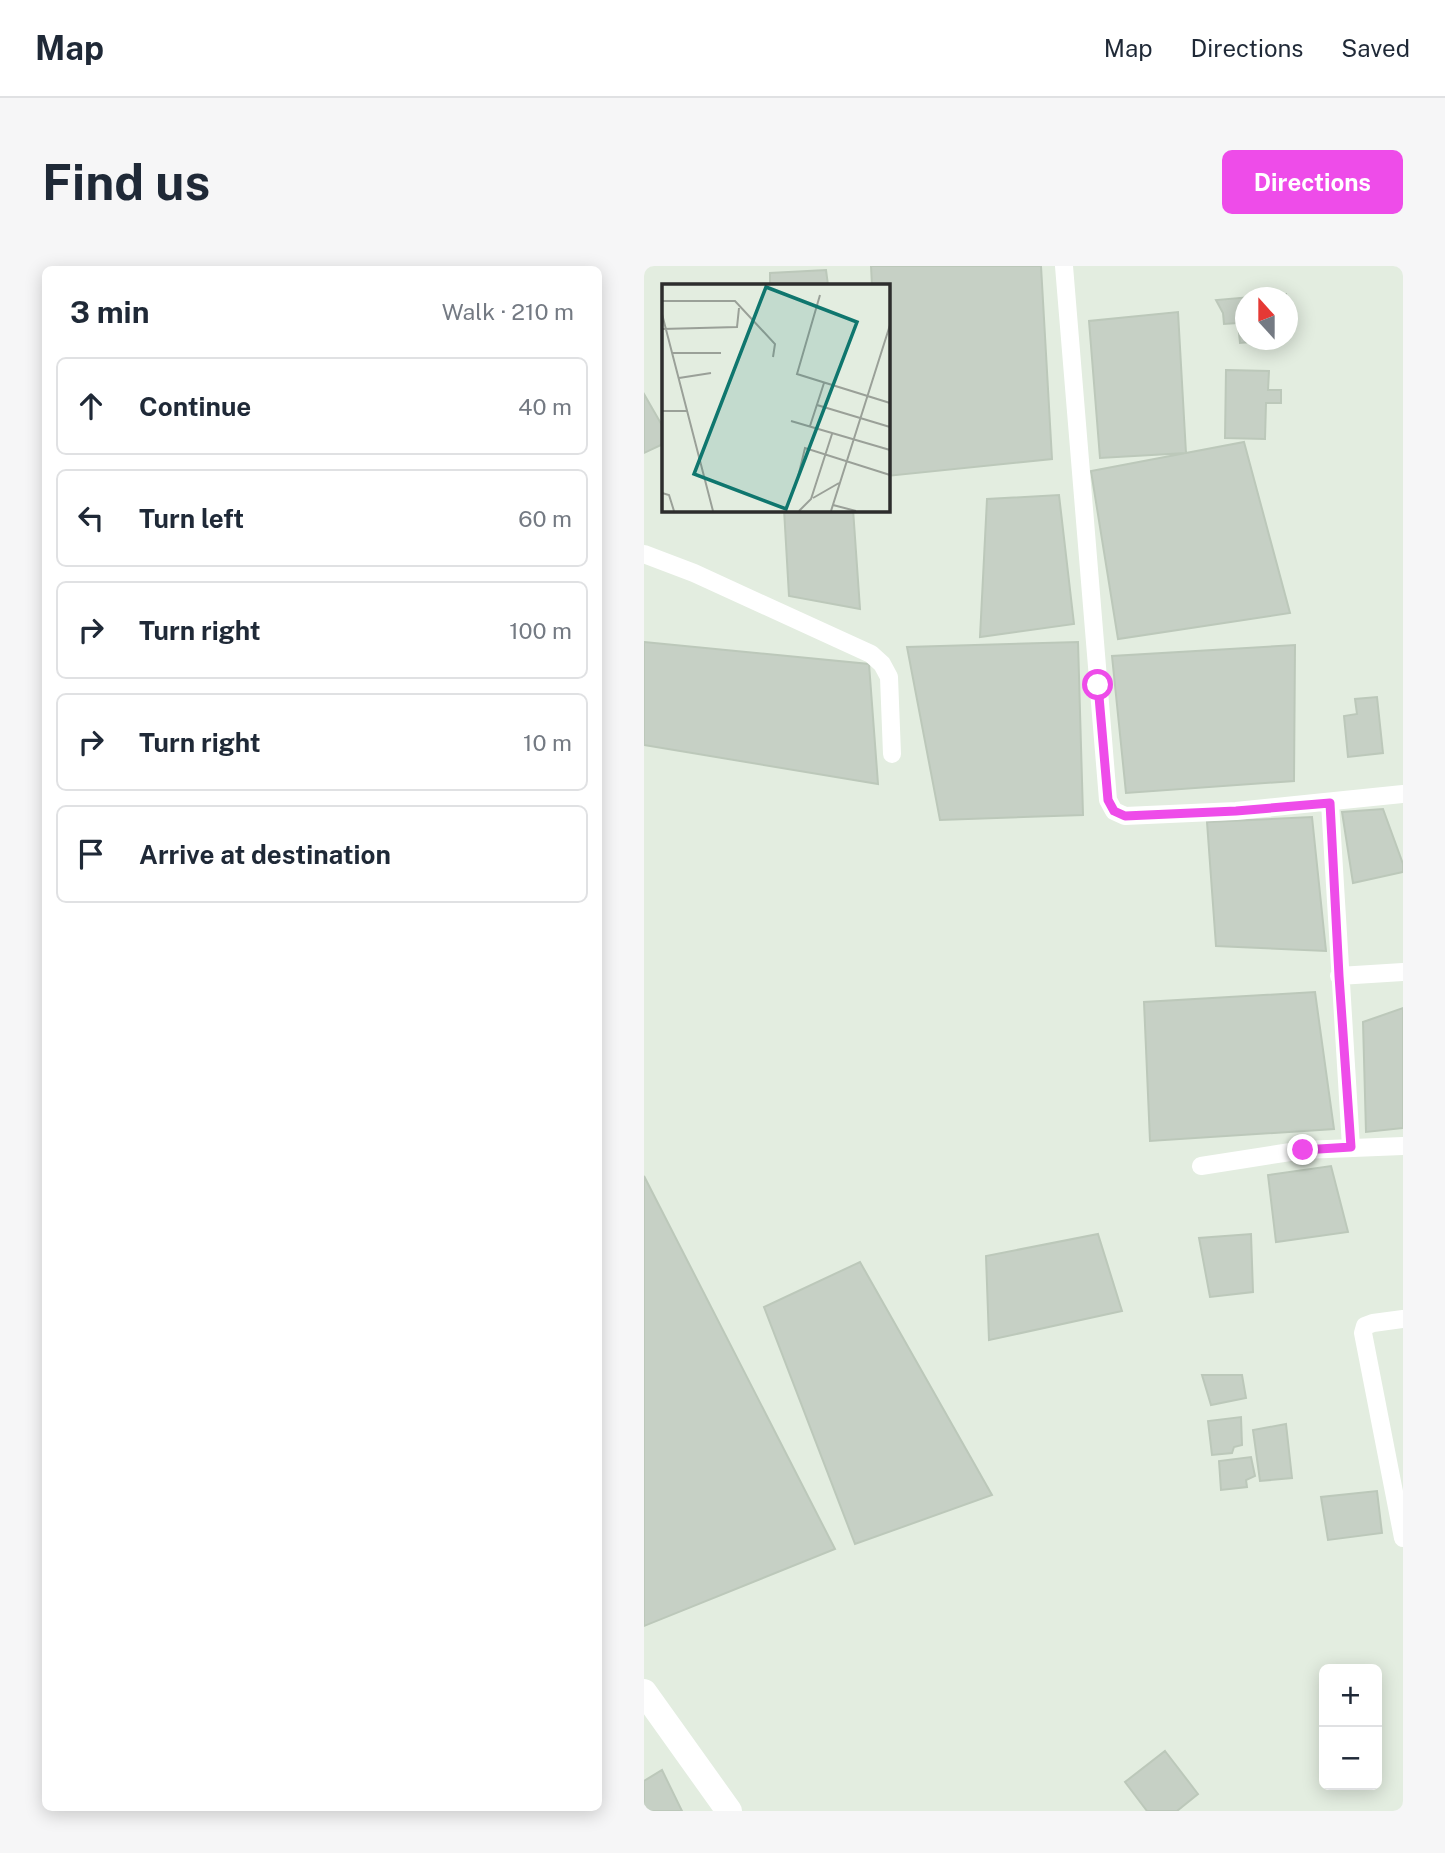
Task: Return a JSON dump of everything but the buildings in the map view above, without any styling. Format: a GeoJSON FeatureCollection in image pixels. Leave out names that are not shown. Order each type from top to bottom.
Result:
{"type":"FeatureCollection","features":[{"type":"Feature","properties":{"kind":"street"},"geometry":{"type":"LineString","coordinates":[[1064,266],[1108,800],[1114,811],[1125,816],[1236,811],[1403,794]]}},
{"type":"Feature","properties":{"kind":"street"},"geometry":{"type":"LineString","coordinates":[[644,554],[694,573],[871,654],[882,664],[889,677],[892,754]]}},
{"type":"Feature","properties":{"kind":"street"},"geometry":{"type":"LineString","coordinates":[[1330,803],[1351,1147]]}},
{"type":"Feature","properties":{"kind":"street"},"geometry":{"type":"LineString","coordinates":[[1339,976],[1403,972]]}},
{"type":"Feature","properties":{"kind":"street"},"geometry":{"type":"LineString","coordinates":[[1201,1166],[1303,1150],[1403,1146]]}},
{"type":"Feature","properties":{"kind":"street"},"geometry":{"type":"LineString","coordinates":[[1403,1320],[1373,1323],[1365,1326],[1363,1333],[1403,1538]]}},
{"type":"Feature","properties":{"kind":"street"},"geometry":{"type":"LineString","coordinates":[[644,1692],[729,1811]]}},
{"type":"Feature","properties":{"kind":"route"},"geometry":{"type":"LineString","coordinates":[[1098,685],[1108,800],[1114,811],[1125,816],[1330,803],[1351,1147],[1303,1150]]}}]}
